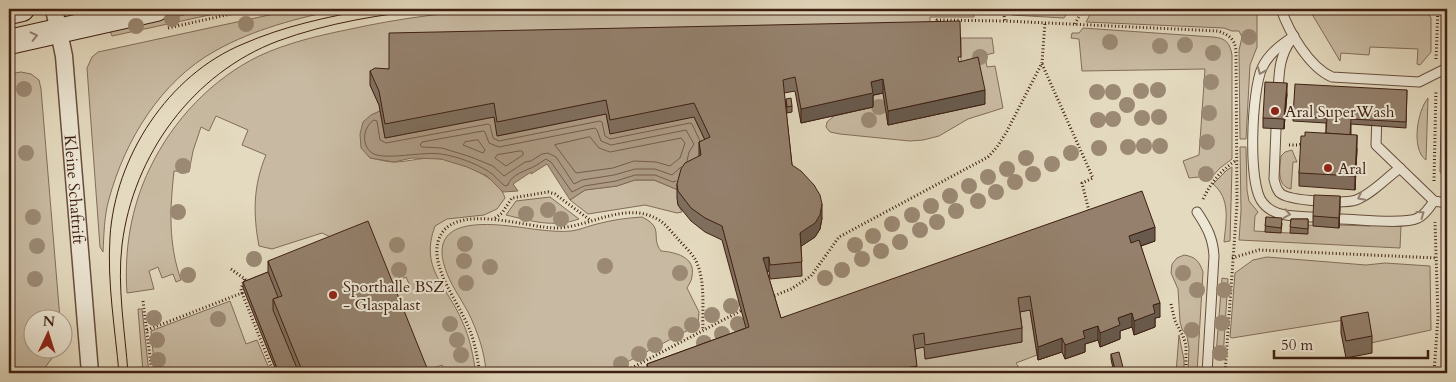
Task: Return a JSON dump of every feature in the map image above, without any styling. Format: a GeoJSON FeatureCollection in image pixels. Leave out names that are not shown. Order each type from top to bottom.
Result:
{"type":"FeatureCollection","features":[{"type":"Feature","properties":{"kind":"main road"},"geometry":{"type":"LineString","coordinates":[[9,12],[22,9]]}},
{"type":"Feature","properties":{"kind":"main road"},"geometry":{"type":"LineString","coordinates":[[9,42],[56,20],[156,9]]}},
{"type":"Feature","properties":{"kind":"street","name":"Kleine Schaftrift"},"geometry":{"type":"LineString","coordinates":[[56,20],[64,56],[90,373]]}},
{"type":"Feature","properties":{"kind":"lane"},"geometry":{"type":"LineString","coordinates":[[1281,9],[1294,36],[1317,68],[1323,74],[1332,78],[1378,84],[1419,82],[1447,68]]}},
{"type":"Feature","properties":{"kind":"lane"},"geometry":{"type":"LineString","coordinates":[[1278,93],[1279,69],[1282,56],[1294,36]]}},
{"type":"Feature","properties":{"kind":"lane"},"geometry":{"type":"LineString","coordinates":[[1294,36],[1268,57],[1258,78],[1253,142],[1255,184],[1263,204],[1282,215],[1313,217]]}},
{"type":"Feature","properties":{"kind":"lane"},"geometry":{"type":"LineString","coordinates":[[1378,108],[1376,145],[1434,201],[1447,203]]}},
{"type":"Feature","properties":{"kind":"lane"},"geometry":{"type":"LineString","coordinates":[[1276,129],[1275,187],[1279,192],[1292,198],[1354,200],[1365,196],[1400,168]]}},
{"type":"Feature","properties":{"kind":"lane"},"geometry":{"type":"LineString","coordinates":[[1340,218],[1406,221],[1418,218],[1434,201]]}},
{"type":"Feature","properties":{"kind":"lane"},"geometry":{"type":"LineString","coordinates":[[1197,212],[1208,227],[1213,242],[1214,256],[1207,373]]}},
{"type":"Feature","properties":{"kind":"path"},"geometry":{"type":"LineString","coordinates":[[1003,9],[1005,21]]}},
{"type":"Feature","properties":{"kind":"path"},"geometry":{"type":"LineString","coordinates":[[1075,24],[1083,9]]}},
{"type":"Feature","properties":{"kind":"path"},"geometry":{"type":"LineString","coordinates":[[1434,373],[1438,316],[1434,201],[1438,9],[1447,9]]}},
{"type":"Feature","properties":{"kind":"path"},"geometry":{"type":"LineString","coordinates":[[937,28],[937,20],[1005,21],[1228,34],[1236,45],[1237,204],[1225,373]]}},
{"type":"Feature","properties":{"kind":"path"},"geometry":{"type":"LineString","coordinates":[[770,298],[791,289],[811,276],[838,237],[988,157],[998,147],[1042,63],[1045,22]]}},
{"type":"Feature","properties":{"kind":"path"},"geometry":{"type":"LineString","coordinates":[[1042,63],[1092,178],[1082,183],[1090,213]]}},
{"type":"Feature","properties":{"kind":"path"},"geometry":{"type":"LineString","coordinates":[[1236,143],[1253,142]]}},
{"type":"Feature","properties":{"kind":"path"},"geometry":{"type":"LineString","coordinates":[[1275,144],[1299,146],[1306,142]]}},
{"type":"Feature","properties":{"kind":"path"},"geometry":{"type":"LineString","coordinates":[[1197,212],[1211,183],[1226,167],[1236,160]]}},
{"type":"Feature","properties":{"kind":"path"},"geometry":{"type":"LineString","coordinates":[[494,218],[502,213],[512,198],[548,192],[555,194],[590,220]]}},
{"type":"Feature","properties":{"kind":"path"},"geometry":{"type":"LineString","coordinates":[[480,373],[476,347],[468,326],[445,282],[440,267],[437,244],[446,228],[455,223],[494,218],[555,228],[569,227],[612,215],[634,212],[650,214],[662,221],[694,257],[699,267],[703,330]]}},
{"type":"Feature","properties":{"kind":"path"},"geometry":{"type":"LineString","coordinates":[[1214,256],[1233,258],[1243,253],[1259,250],[1437,258]]}},
{"type":"Feature","properties":{"kind":"path"},"geometry":{"type":"LineString","coordinates":[[231,269],[252,284],[254,290]]}},
{"type":"Feature","properties":{"kind":"path"},"geometry":{"type":"LineString","coordinates":[[245,278],[241,289],[242,293],[274,373]]}},
{"type":"Feature","properties":{"kind":"path"},"geometry":{"type":"LineString","coordinates":[[243,283],[263,334]]}},
{"type":"Feature","properties":{"kind":"path"},"geometry":{"type":"LineString","coordinates":[[147,330],[242,293]]}},
{"type":"Feature","properties":{"kind":"path"},"geometry":{"type":"LineString","coordinates":[[143,301],[152,373]]}},
{"type":"Feature","properties":{"kind":"path"},"geometry":{"type":"LineString","coordinates":[[1171,304],[1175,322],[1186,345],[1186,373]]}},
{"type":"Feature","properties":{"kind":"path"},"geometry":{"type":"LineString","coordinates":[[622,373],[628,372],[742,310]]}},
{"type":"Feature","properties":{"kind":"shaded area"},"geometry":{"type":"Polygon","coordinates":[[[211,9],[237,9],[112,36],[110,31],[211,9]]]}},
{"type":"Feature","properties":{"kind":"shaded area"},"geometry":{"type":"Polygon","coordinates":[[[297,9],[341,9],[276,25],[230,43],[196,64],[178,78],[162,95],[135,134],[116,177],[106,212],[103,252],[100,247],[87,68],[92,57],[98,52],[297,9]]]}},
{"type":"Feature","properties":{"kind":"shaded area"},"geometry":{"type":"Polygon","coordinates":[[[508,9],[835,9],[836,12],[948,10],[974,12],[974,17],[930,17],[930,36],[370,85],[380,111],[371,115],[370,158],[394,162],[435,158],[459,163],[495,183],[505,198],[497,209],[484,215],[447,219],[435,226],[431,241],[430,254],[433,265],[465,327],[476,373],[445,373],[442,365],[426,371],[396,292],[410,286],[406,277],[392,283],[341,242],[322,233],[272,249],[259,246],[255,200],[256,189],[266,155],[242,145],[248,130],[216,116],[209,131],[201,127],[193,151],[189,172],[174,171],[171,226],[174,253],[181,280],[176,282],[173,274],[162,278],[158,267],[149,271],[154,289],[127,293],[126,277],[130,229],[143,183],[159,150],[170,133],[196,103],[225,76],[270,51],[324,35],[427,16],[508,9]]]}},
{"type":"Feature","properties":{"kind":"shaded area"},"geometry":{"type":"Polygon","coordinates":[[[1011,9],[1071,9],[1064,18],[1012,15],[1011,9]]]}},
{"type":"Feature","properties":{"kind":"shaded area"},"geometry":{"type":"Polygon","coordinates":[[[1093,9],[1257,9],[1257,47],[1250,65],[1246,139],[1240,139],[1239,50],[1242,37],[1239,31],[1224,28],[1086,22],[1093,9]]]}},
{"type":"Feature","properties":{"kind":"shaded area"},"geometry":{"type":"Polygon","coordinates":[[[1309,9],[1426,9],[1431,18],[1431,52],[1420,65],[1417,64],[1418,49],[1370,47],[1369,55],[1341,53],[1340,61],[1309,9]]]}},
{"type":"Feature","properties":{"kind":"shaded area"},"geometry":{"type":"Polygon","coordinates":[[[1083,28],[1213,37],[1227,42],[1232,55],[1232,159],[1208,181],[1199,177],[1189,178],[1183,161],[1199,155],[1205,69],[1082,71],[1079,39],[1071,38],[1072,33],[1079,33],[1083,28]]]}},
{"type":"Feature","properties":{"kind":"shaded area"},"geometry":{"type":"Polygon","coordinates":[[[961,38],[992,38],[994,53],[985,55],[987,67],[995,66],[1003,108],[968,119],[939,136],[923,140],[910,141],[840,134],[830,132],[826,127],[827,122],[834,116],[873,107],[871,96],[883,93],[888,125],[961,70],[961,38]]]}},
{"type":"Feature","properties":{"kind":"shaded area"},"geometry":{"type":"Polygon","coordinates":[[[21,72],[31,74],[39,80],[41,89],[59,310],[22,310],[22,360],[51,360],[41,373],[9,373],[9,74],[21,72]]]}},
{"type":"Feature","properties":{"kind":"shaded area"},"geometry":{"type":"Polygon","coordinates":[[[1442,83],[1447,83],[1445,178],[1440,172],[1442,83]]]}},
{"type":"Feature","properties":{"kind":"shaded area"},"geometry":{"type":"Polygon","coordinates":[[[1428,98],[1426,160],[1418,148],[1417,130],[1421,112],[1428,98]]]}},
{"type":"Feature","properties":{"kind":"shaded area"},"geometry":{"type":"Polygon","coordinates":[[[1240,147],[1246,147],[1249,201],[1258,212],[1255,216],[1254,231],[1307,234],[1308,225],[1339,228],[1339,225],[1370,226],[1374,224],[1401,226],[1400,248],[1239,240],[1241,211],[1240,147]]]}},
{"type":"Feature","properties":{"kind":"shaded area"},"geometry":{"type":"Polygon","coordinates":[[[1292,150],[1297,162],[1293,162],[1291,189],[1283,184],[1280,171],[1281,156],[1285,152],[1292,150]]]}},
{"type":"Feature","properties":{"kind":"shaded area"},"geometry":{"type":"Polygon","coordinates":[[[1232,167],[1230,241],[1224,242],[1225,203],[1223,196],[1213,184],[1232,167]]]}},
{"type":"Feature","properties":{"kind":"shaded area"},"geometry":{"type":"Polygon","coordinates":[[[635,180],[654,180],[678,190],[678,205],[682,212],[677,213],[645,205],[588,214],[570,200],[585,190],[617,186],[635,180]]]}},
{"type":"Feature","properties":{"kind":"shaded area"},"geometry":{"type":"Polygon","coordinates":[[[550,197],[579,219],[570,222],[552,223],[506,215],[516,201],[550,197]]]}},
{"type":"Feature","properties":{"kind":"shaded area"},"geometry":{"type":"Polygon","coordinates":[[[642,217],[653,225],[661,251],[678,254],[691,264],[692,278],[687,288],[699,312],[698,325],[606,373],[486,373],[480,341],[468,312],[445,268],[442,249],[447,236],[459,228],[474,225],[567,231],[578,230],[614,220],[642,217]]]}},
{"type":"Feature","properties":{"kind":"shaded area"},"geometry":{"type":"Polygon","coordinates":[[[1184,255],[1196,260],[1203,272],[1197,373],[1188,373],[1189,348],[1187,336],[1180,322],[1178,289],[1171,273],[1172,264],[1177,258],[1184,255]]]}},
{"type":"Feature","properties":{"kind":"shaded area"},"geometry":{"type":"Polygon","coordinates":[[[1267,257],[1366,265],[1385,263],[1430,266],[1431,330],[1371,343],[1363,317],[1232,338],[1230,337],[1235,273],[1253,260],[1267,257]]]}},
{"type":"Feature","properties":{"kind":"shaded area"},"geometry":{"type":"Polygon","coordinates":[[[1222,278],[1228,279],[1223,358],[1216,355],[1222,278]]]}},
{"type":"Feature","properties":{"kind":"shaded area"},"geometry":{"type":"Polygon","coordinates":[[[230,301],[246,344],[257,340],[271,373],[155,373],[151,331],[230,301]]]}},
{"type":"Feature","properties":{"kind":"shaded area"},"geometry":{"type":"Polygon","coordinates":[[[138,309],[142,309],[149,373],[143,373],[138,309]]]}},
{"type":"Feature","properties":{"kind":"shaded area"},"geometry":{"type":"Polygon","coordinates":[[[1030,310],[1037,355],[1016,363],[1018,373],[916,373],[913,349],[924,347],[926,359],[1022,342],[1018,312],[1030,310]]]}},
{"type":"Feature","properties":{"kind":"shaded area"},"geometry":{"type":"Polygon","coordinates":[[[1179,335],[1184,360],[1184,373],[1176,373],[1179,335]]]}},
{"type":"Feature","properties":{"kind":"water"},"geometry":{"type":"Polygon","coordinates":[[[380,111],[385,138],[494,117],[498,136],[606,114],[694,117],[710,151],[678,190],[654,180],[635,180],[617,186],[585,190],[570,200],[547,164],[513,184],[518,191],[503,192],[487,176],[467,167],[441,159],[412,158],[394,162],[370,158],[361,148],[360,134],[363,122],[371,115],[380,111]]]}},
{"type":"Feature","properties":{"kind":"building"},"geometry":{"type":"Polygon","coordinates":[[[960,21],[961,57],[958,57],[959,62],[978,57],[985,90],[888,111],[883,79],[871,82],[873,93],[801,109],[795,77],[783,80],[792,165],[801,171],[814,185],[820,195],[822,204],[820,215],[815,223],[800,233],[802,262],[770,265],[769,257],[763,258],[781,318],[1142,191],[1155,227],[1129,236],[1131,243],[1139,240],[1160,303],[1153,305],[1155,313],[1134,321],[1132,313],[1118,318],[1120,325],[1100,333],[1098,326],[1083,331],[1085,338],[1065,345],[1062,338],[1038,347],[1030,296],[1018,298],[1022,328],[925,345],[924,333],[913,335],[917,366],[874,373],[819,373],[818,369],[807,371],[807,373],[650,373],[647,364],[749,327],[722,226],[705,218],[691,208],[678,191],[677,184],[681,169],[685,163],[701,155],[699,142],[710,137],[694,103],[610,120],[606,100],[497,122],[494,103],[385,124],[379,91],[370,71],[375,68],[389,69],[389,33],[960,21]]]}},
{"type":"Feature","properties":{"kind":"building","name":"Aral SuperWash"},"geometry":{"type":"Polygon","coordinates":[[[1265,82],[1287,83],[1284,119],[1263,118],[1265,82]]]}},
{"type":"Feature","properties":{"kind":"building"},"geometry":{"type":"Polygon","coordinates":[[[1295,84],[1407,90],[1406,122],[1351,119],[1350,135],[1326,133],[1327,118],[1293,116],[1295,84]]]}},
{"type":"Feature","properties":{"kind":"building"},"geometry":{"type":"Polygon","coordinates":[[[791,98],[792,106],[787,107],[786,99],[791,98]]]}},
{"type":"Feature","properties":{"kind":"building","name":"Aral"},"geometry":{"type":"Polygon","coordinates":[[[1305,132],[1357,135],[1355,176],[1299,173],[1301,136],[1305,136],[1305,132]]]}},
{"type":"Feature","properties":{"kind":"building"},"geometry":{"type":"Polygon","coordinates":[[[1314,195],[1340,196],[1339,218],[1313,216],[1314,195]]]}},
{"type":"Feature","properties":{"kind":"building"},"geometry":{"type":"Polygon","coordinates":[[[1266,217],[1282,218],[1281,228],[1265,226],[1266,217]]]}},
{"type":"Feature","properties":{"kind":"building"},"geometry":{"type":"Polygon","coordinates":[[[1291,219],[1308,219],[1308,229],[1290,227],[1291,219]]]}},
{"type":"Feature","properties":{"kind":"building","name":"Sporthalle BSZ - Glaspalast"},"geometry":{"type":"Polygon","coordinates":[[[368,221],[429,373],[303,373],[273,299],[282,296],[268,261],[368,221]]]}},
{"type":"Feature","properties":{"kind":"building"},"geometry":{"type":"Polygon","coordinates":[[[268,272],[278,297],[273,299],[273,310],[299,373],[279,373],[243,282],[268,272]]]}},
{"type":"Feature","properties":{"kind":"building"},"geometry":{"type":"Polygon","coordinates":[[[1368,312],[1372,336],[1346,341],[1341,317],[1368,312]]]}},
{"type":"Feature","properties":{"kind":"building"},"geometry":{"type":"Polygon","coordinates":[[[1119,352],[1124,371],[1116,373],[1111,354],[1119,352]]]}},
{"type":"Feature","properties":{"kind":"tram line"},"geometry":{"type":"LineString","coordinates":[[119,373],[110,288],[110,237],[114,207],[122,177],[150,122],[169,98],[191,76],[216,58],[243,44],[274,32],[306,23],[371,9]]}},
{"type":"Feature","properties":{"kind":"tram line"},"geometry":{"type":"LineString","coordinates":[[128,373],[120,277],[122,245],[128,212],[139,180],[154,149],[172,121],[194,96],[219,74],[247,55],[278,41],[316,29],[355,20],[434,9]]}},
{"type":"Feature","properties":{"kind":"place","name":"Aral SuperWash"},"geometry":{"type":"Point","coordinates":[1275,111]}},
{"type":"Feature","properties":{"kind":"place","name":"Aral"},"geometry":{"type":"Point","coordinates":[1328,168]}},
{"type":"Feature","properties":{"kind":"place","name":"Sporthalle BSZ - Glaspalast"},"geometry":{"type":"Point","coordinates":[333,295]}}]}
